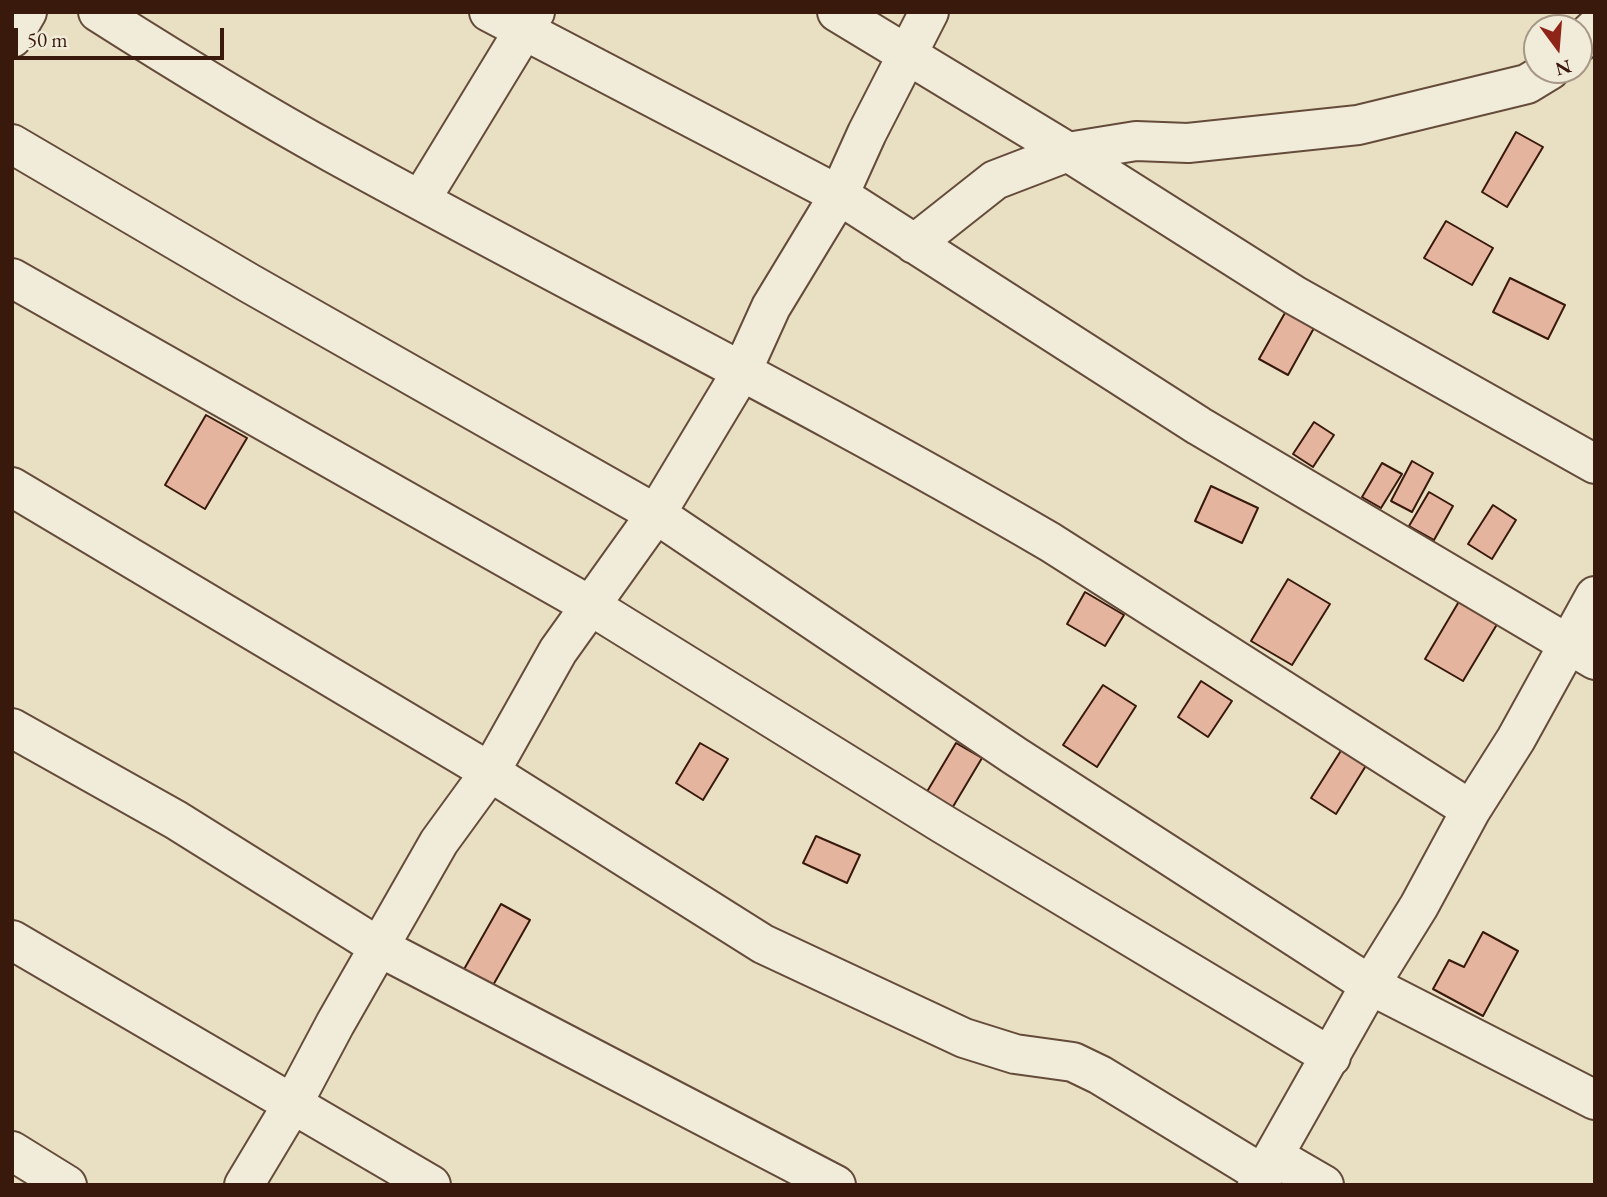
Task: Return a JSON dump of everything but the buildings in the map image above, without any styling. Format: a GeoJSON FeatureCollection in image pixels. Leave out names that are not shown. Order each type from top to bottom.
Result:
{"type":"FeatureCollection","features":[{"type":"Feature","properties":{"kind":"street"},"geometry":{"type":"LineString","coordinates":[[12,38],[27,12]]}},
{"type":"Feature","properties":{"kind":"street"},"geometry":{"type":"LineString","coordinates":[[98,12],[203,78],[297,132],[742,371],[1050,542],[1471,810]]}},
{"type":"Feature","properties":{"kind":"street"},"geometry":{"type":"LineString","coordinates":[[489,12],[530,22],[839,195],[1199,426],[1581,653]]}},
{"type":"Feature","properties":{"kind":"street"},"geometry":{"type":"LineString","coordinates":[[837,12],[1068,152],[1294,295],[1595,464]]}},
{"type":"Feature","properties":{"kind":"street"},"geometry":{"type":"LineString","coordinates":[[244,1185],[292,1105],[439,842],[490,772],[558,651],[656,513],[742,371],[771,307],[839,195],[929,12]]}},
{"type":"Feature","properties":{"kind":"street"},"geometry":{"type":"LineString","coordinates":[[421,199],[530,22]]}},
{"type":"Feature","properties":{"kind":"street"},"geometry":{"type":"LineString","coordinates":[[914,244],[995,180],[1068,152],[1136,141],[1188,143],[1358,125],[1527,84]]}},
{"type":"Feature","properties":{"kind":"street"},"geometry":{"type":"LineString","coordinates":[[12,144],[249,283],[656,513],[1015,756],[1370,985],[1595,1100]]}},
{"type":"Feature","properties":{"kind":"street"},"geometry":{"type":"LineString","coordinates":[[12,278],[591,606],[943,824],[1331,1057]]}},
{"type":"Feature","properties":{"kind":"street"},"geometry":{"type":"LineString","coordinates":[[12,487],[490,772],[763,944],[964,1038],[1015,1054],[1073,1062],[1100,1075],[1265,1172],[1324,1185]]}},
{"type":"Feature","properties":{"kind":"street"},"geometry":{"type":"LineString","coordinates":[[1265,1172],[1370,985],[1419,906],[1471,810],[1516,739],[1581,653],[1595,596]]}},
{"type":"Feature","properties":{"kind":"street"},"geometry":{"type":"LineString","coordinates":[[12,728],[176,820],[379,947],[836,1185]]}},
{"type":"Feature","properties":{"kind":"street"},"geometry":{"type":"LineString","coordinates":[[12,940],[431,1185]]}},
{"type":"Feature","properties":{"kind":"street"},"geometry":{"type":"LineString","coordinates":[[12,1151],[67,1185]]}}]}
